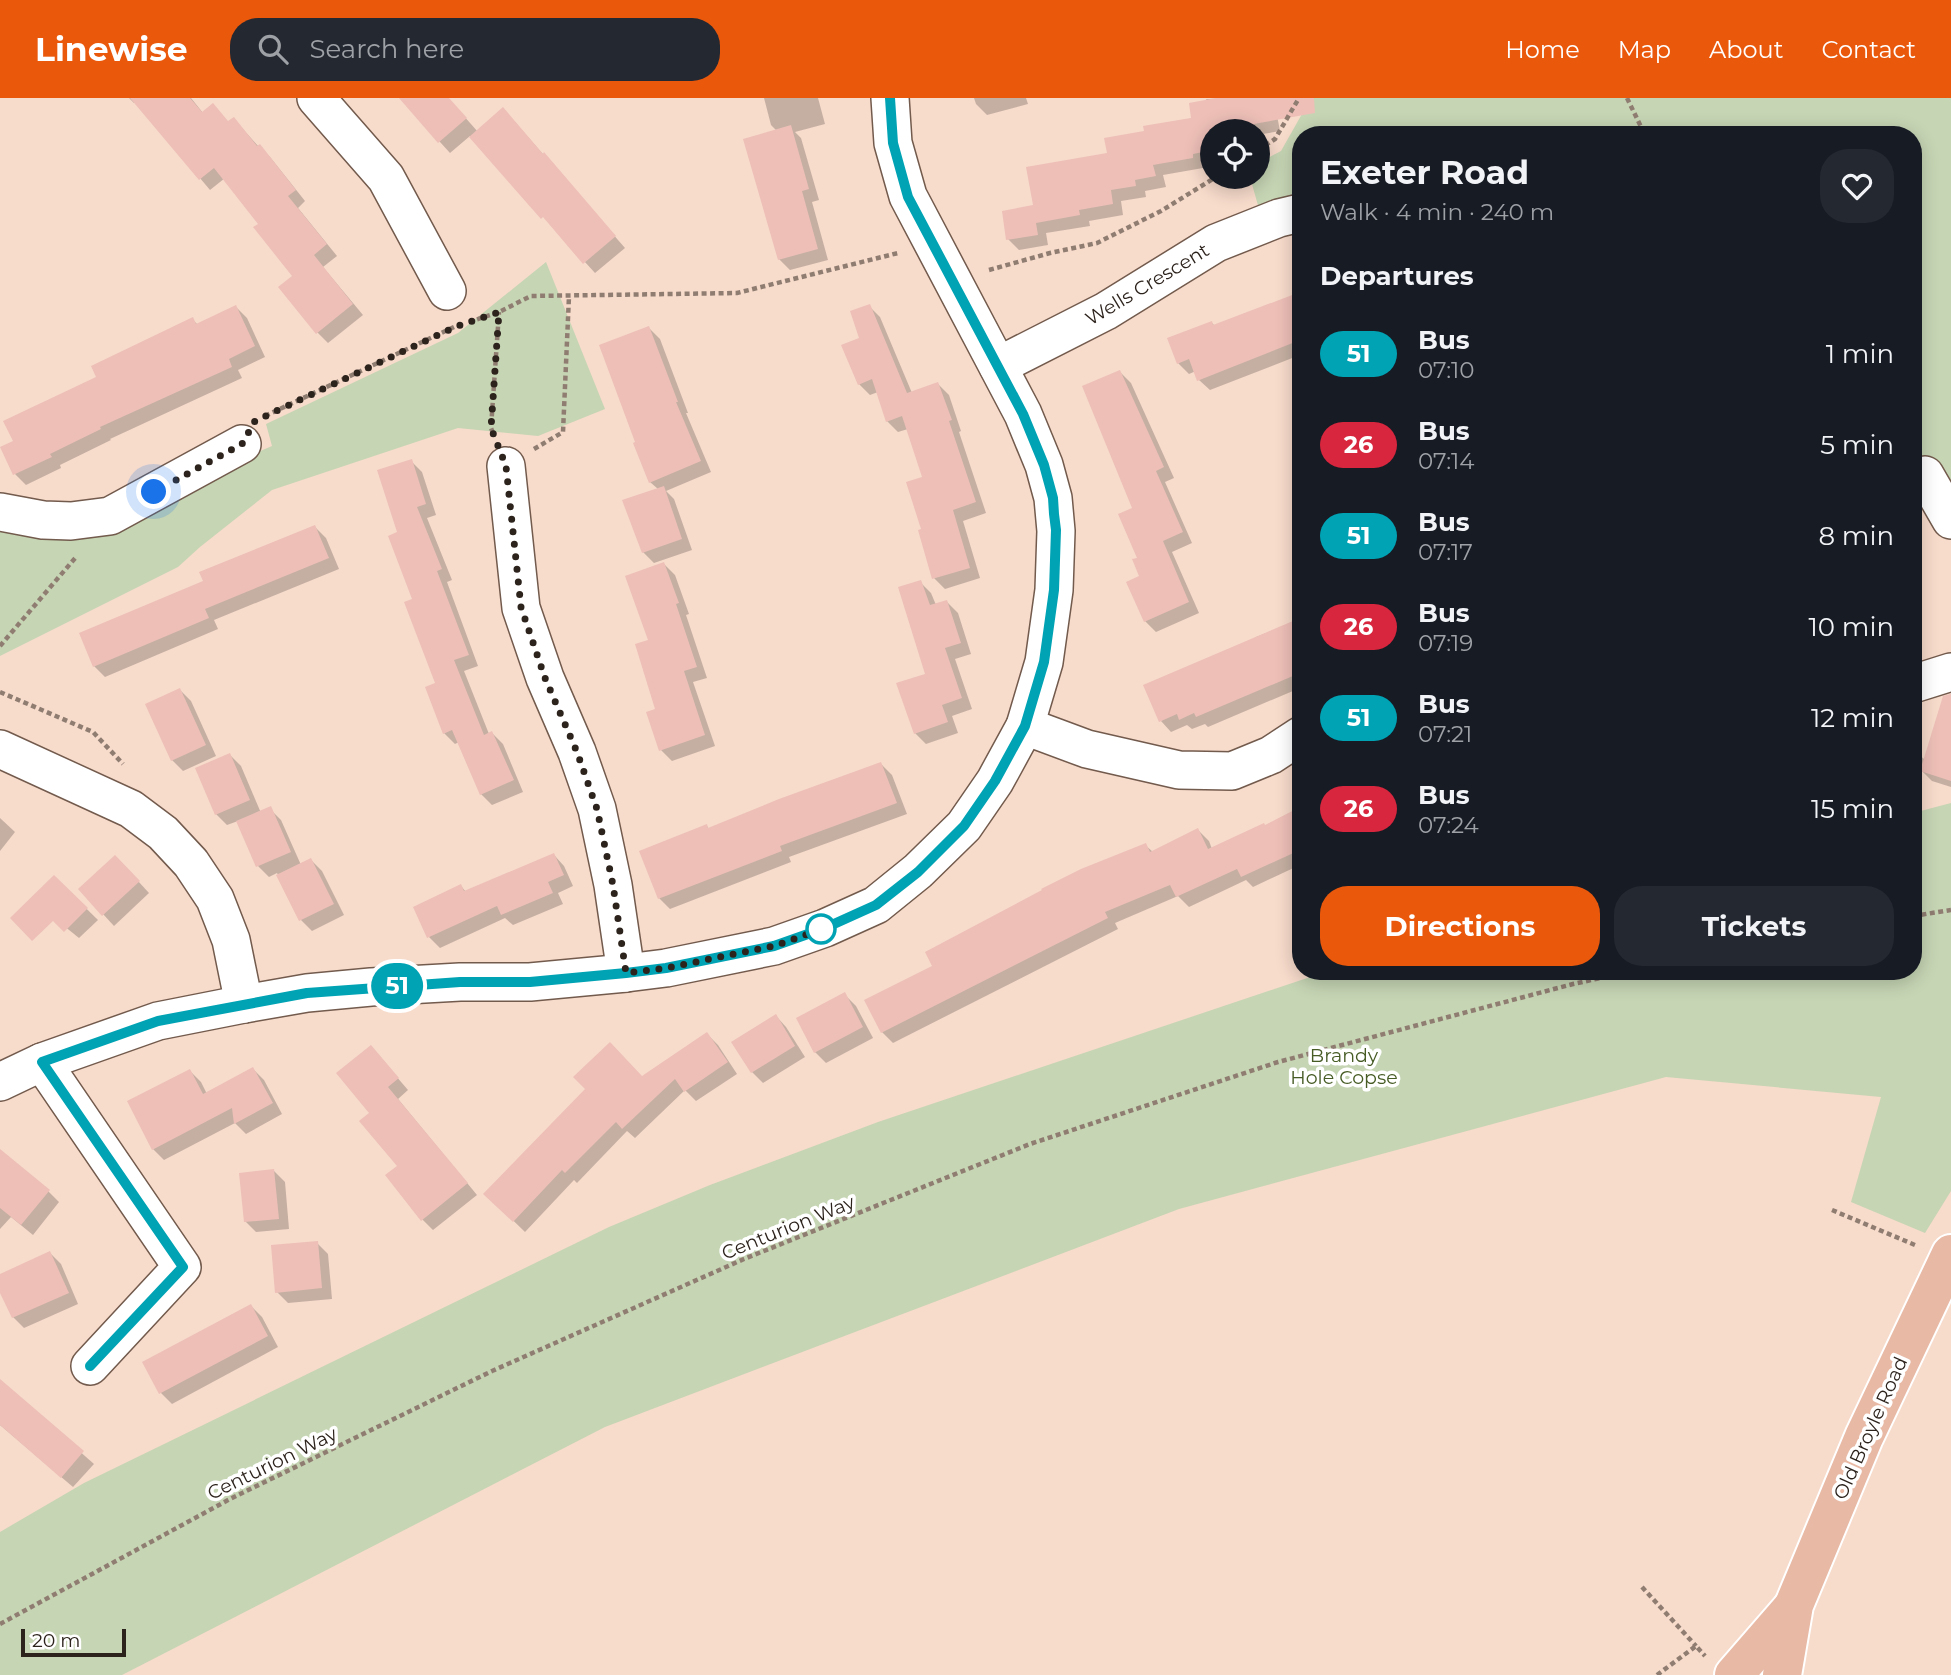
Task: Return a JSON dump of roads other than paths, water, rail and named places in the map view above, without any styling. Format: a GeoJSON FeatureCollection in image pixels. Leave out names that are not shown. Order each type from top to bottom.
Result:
{"type":"FeatureCollection","features":[{"type":"Feature","properties":{"kind":"main road","name":"Old Broyle Road"},"geometry":{"type":"LineString","coordinates":[[1782,1675],[1794,1605],[1864,1437],[1950,1257]]}},
{"type":"Feature","properties":{"kind":"main road","name":"Old Broyle Road"},"geometry":{"type":"LineString","coordinates":[[1722,1668],[1794,1605]]}},
{"type":"Feature","properties":{"kind":"street"},"geometry":{"type":"LineString","coordinates":[[316,98],[387,178],[447,291]]}},
{"type":"Feature","properties":{"kind":"street"},"geometry":{"type":"LineString","coordinates":[[0,1082],[42,1062],[158,1021],[244,1004],[307,993],[371,987],[460,982],[530,982],[626,973],[666,968],[774,946],[825,928],[876,905],[918,872],[964,826],[995,781],[1025,726],[1044,662],[1054,590],[1056,530],[1053,498],[1044,465],[1023,414],[908,197],[893,143],[890,98]]}},
{"type":"Feature","properties":{"kind":"street","name":"Wells Crescent"},"geometry":{"type":"LineString","coordinates":[[998,366],[1106,311],[1216,243],[1292,215]]}},
{"type":"Feature","properties":{"kind":"street"},"geometry":{"type":"LineString","coordinates":[[0,512],[43,520],[71,521],[110,516],[242,444]]}},
{"type":"Feature","properties":{"kind":"street"},"geometry":{"type":"LineString","coordinates":[[506,466],[521,607],[545,678],[577,752],[597,809],[613,885],[626,973]]}},
{"type":"Feature","properties":{"kind":"street"},"geometry":{"type":"LineString","coordinates":[[1924,475],[1951,520]]}},
{"type":"Feature","properties":{"kind":"street"},"geometry":{"type":"LineString","coordinates":[[1922,681],[1951,672]]}},
{"type":"Feature","properties":{"kind":"street"},"geometry":{"type":"LineString","coordinates":[[1025,726],[1087,750],[1179,770],[1233,771],[1271,755],[1292,741]]}},
{"type":"Feature","properties":{"kind":"street"},"geometry":{"type":"LineString","coordinates":[[0,749],[131,810],[163,833],[191,863],[215,899],[231,940],[244,1004]]}},
{"type":"Feature","properties":{"kind":"street"},"geometry":{"type":"LineString","coordinates":[[42,1062],[183,1267],[90,1366]]}},
{"type":"Feature","properties":{"kind":"park label","name":"Brandy Hole Copse"},"geometry":{"type":"Point","coordinates":[1344,1066]}}]}
